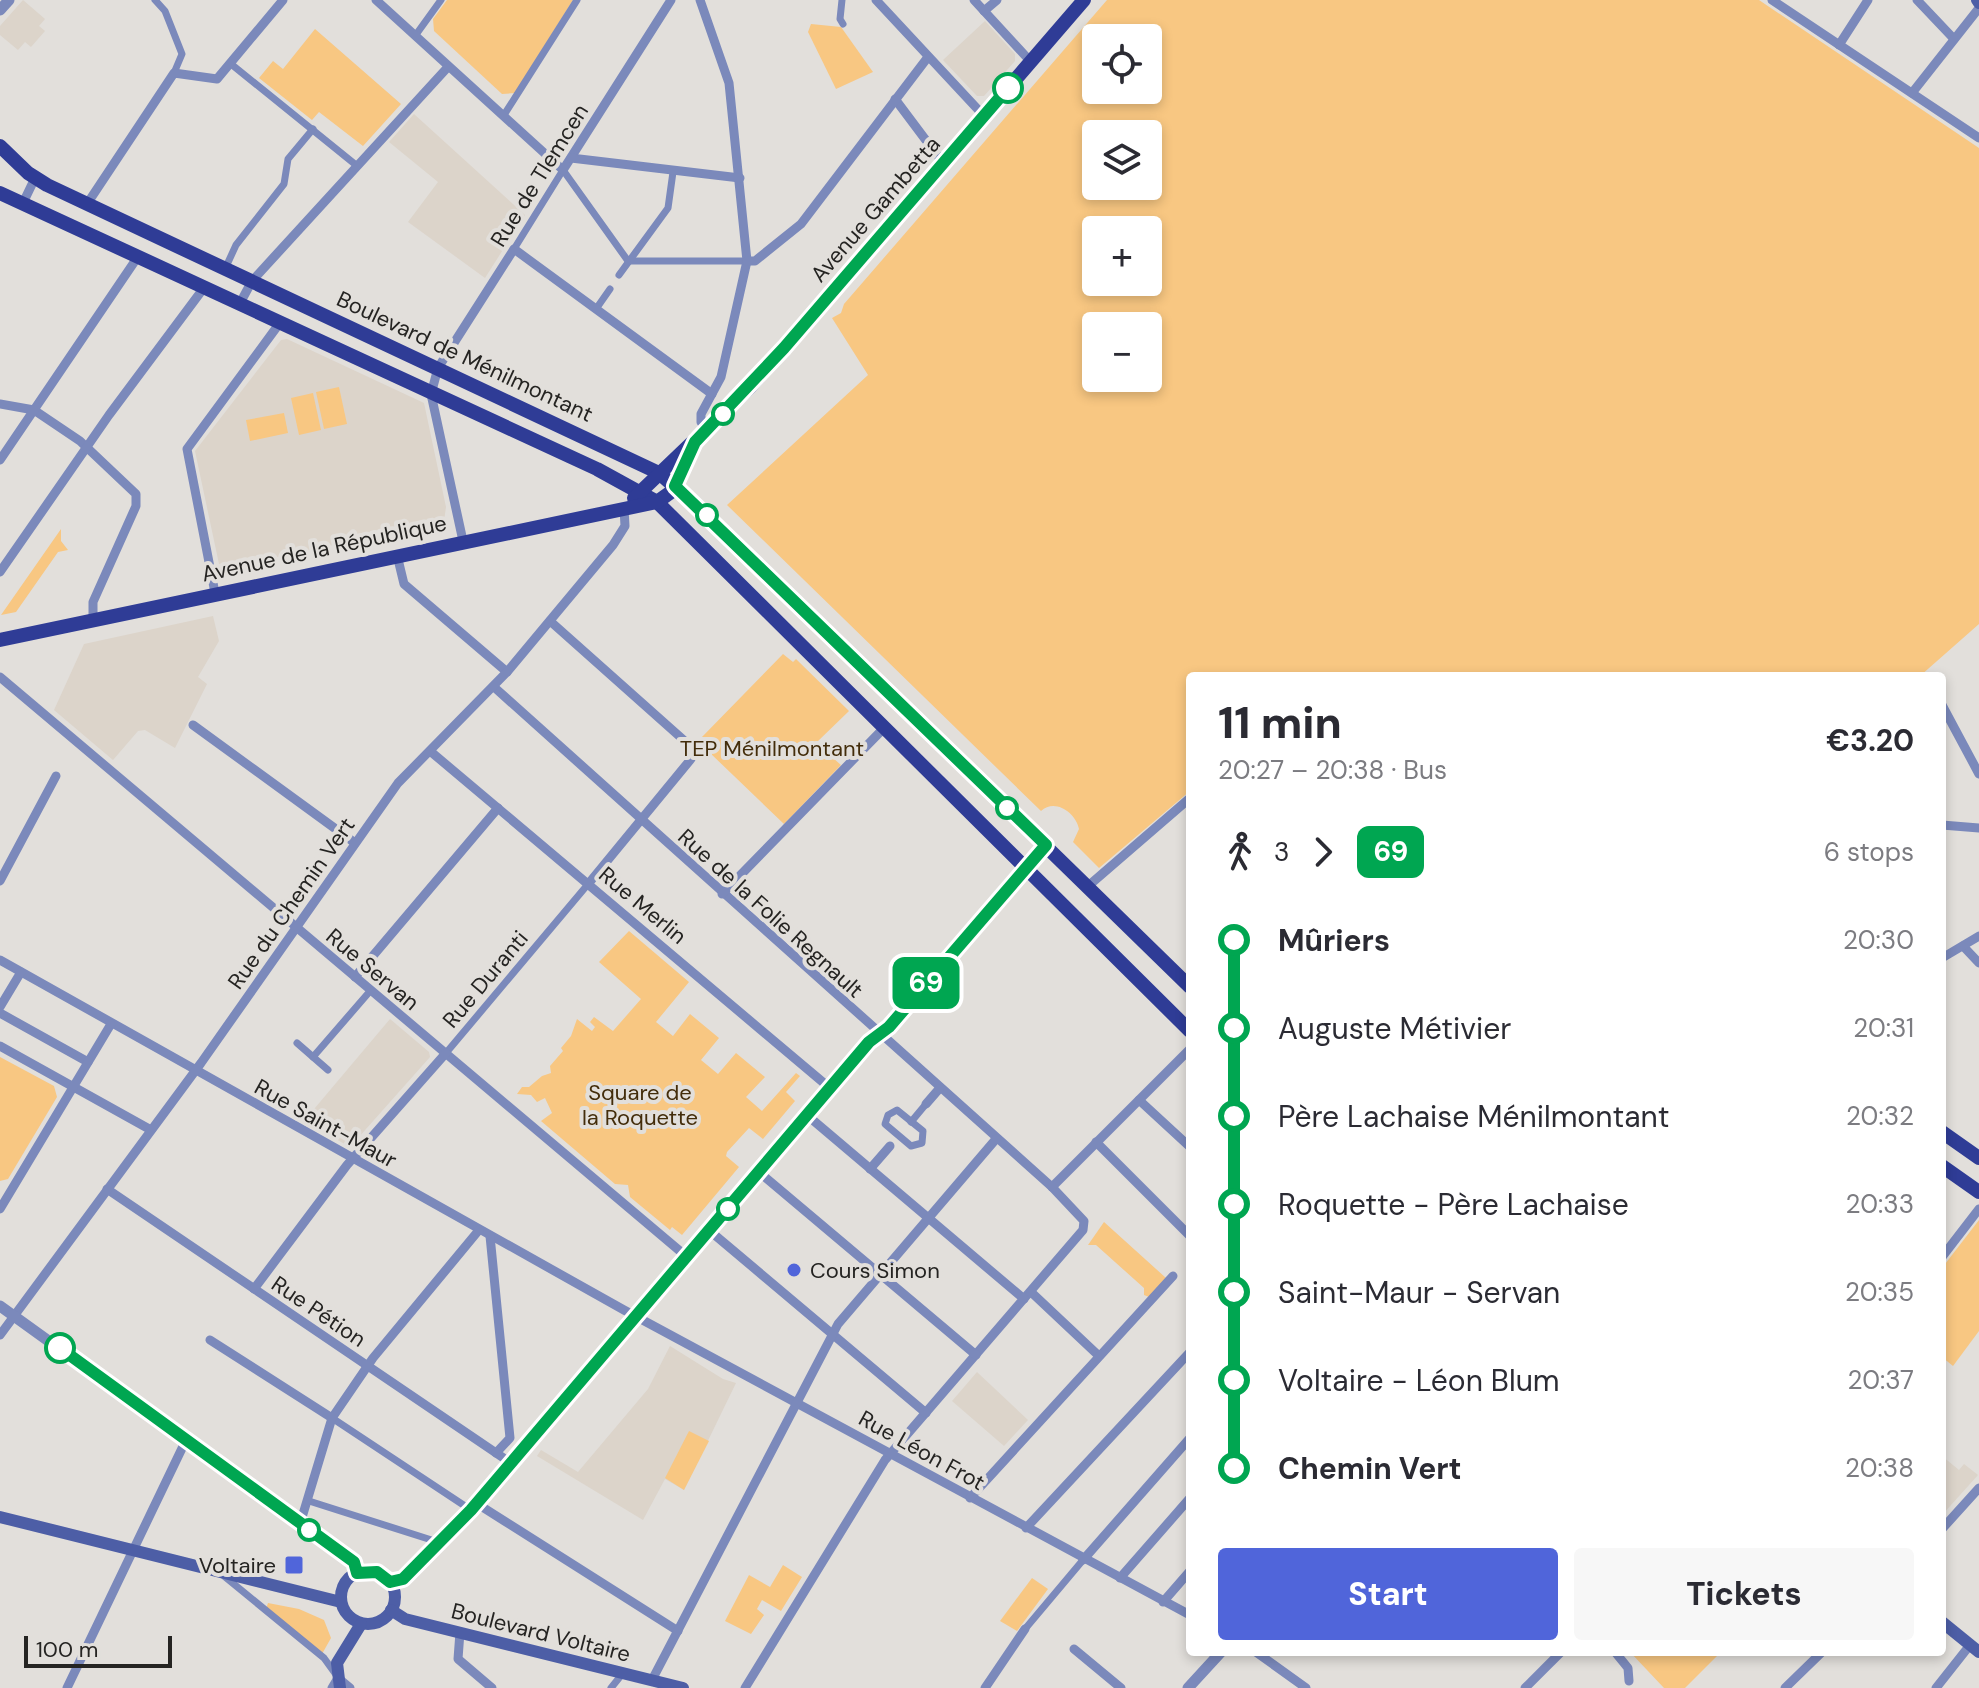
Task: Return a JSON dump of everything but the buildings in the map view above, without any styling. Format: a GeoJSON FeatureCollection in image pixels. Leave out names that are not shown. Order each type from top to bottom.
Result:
{"type":"FeatureCollection","features":[{"type":"Feature","properties":{"kind":"main road","name":"Avenue Gambetta"},"geometry":{"type":"LineString","coordinates":[[695,442],[784,348],[1084,0]]}},
{"type":"Feature","properties":{"kind":"main road","name":"Boulevard de Ménilmontant"},"geometry":{"type":"LineString","coordinates":[[0,146],[35,178],[87,204],[659,473],[1186,983]]}},
{"type":"Feature","properties":{"kind":"main road"},"geometry":{"type":"LineString","coordinates":[[0,193],[640,491],[657,502],[1186,1027]]}},
{"type":"Feature","properties":{"kind":"main road"},"geometry":{"type":"LineString","coordinates":[[624,508],[695,442]]}},
{"type":"Feature","properties":{"kind":"main road"},"geometry":{"type":"LineString","coordinates":[[657,502],[675,486],[695,442]]}},
{"type":"Feature","properties":{"kind":"main road","name":"Avenue de la République"},"geometry":{"type":"LineString","coordinates":[[0,640],[93,618],[657,502]]}},
{"type":"Feature","properties":{"kind":"main road"},"geometry":{"type":"LineString","coordinates":[[884,728],[904,708]]}},
{"type":"Feature","properties":{"kind":"main road"},"geometry":{"type":"LineString","coordinates":[[1946,1135],[1979,1158]]}},
{"type":"Feature","properties":{"kind":"main road"},"geometry":{"type":"LineString","coordinates":[[1946,1169],[1979,1192]]}},
{"type":"Feature","properties":{"kind":"main road"},"geometry":{"type":"LineString","coordinates":[[0,1517],[341,1602]]}},
{"type":"Feature","properties":{"kind":"main road"},"geometry":{"type":"LineString","coordinates":[[377,1572],[390,1582],[395,1596],[391,1610],[378,1622],[361,1624],[349,1617],[341,1602],[343,1586],[357,1573],[377,1572]]}},
{"type":"Feature","properties":{"kind":"main road","name":"Boulevard Voltaire"},"geometry":{"type":"LineString","coordinates":[[391,1610],[405,1619],[683,1688]]}},
{"type":"Feature","properties":{"kind":"main road"},"geometry":{"type":"LineString","coordinates":[[337,1685],[337,1663],[361,1624]]}},
{"type":"Feature","properties":{"kind":"main road"},"geometry":{"type":"LineString","coordinates":[[1946,1625],[1974,1648]]}},
{"type":"Feature","properties":{"kind":"street"},"geometry":{"type":"LineString","coordinates":[[0,10],[9,0]]}},
{"type":"Feature","properties":{"kind":"street"},"geometry":{"type":"LineString","coordinates":[[87,204],[174,73],[182,54],[165,11],[155,0]]}},
{"type":"Feature","properties":{"kind":"street"},"geometry":{"type":"LineString","coordinates":[[174,73],[213,80],[231,64],[283,0]]}},
{"type":"Feature","properties":{"kind":"street"},"geometry":{"type":"LineString","coordinates":[[376,0],[447,68],[459,74],[563,170],[628,261]]}},
{"type":"Feature","properties":{"kind":"street"},"geometry":{"type":"LineString","coordinates":[[415,36],[441,0]]}},
{"type":"Feature","properties":{"kind":"street"},"geometry":{"type":"LineString","coordinates":[[504,115],[577,0]]}},
{"type":"Feature","properties":{"kind":"street","name":"Rue de Tlemcen"},"geometry":{"type":"LineString","coordinates":[[431,394],[438,368],[671,0]]}},
{"type":"Feature","properties":{"kind":"street"},"geometry":{"type":"LineString","coordinates":[[700,0],[729,83],[747,261],[721,377],[700,418],[707,430]]}},
{"type":"Feature","properties":{"kind":"street"},"geometry":{"type":"LineString","coordinates":[[842,0],[840,19],[843,24]]}},
{"type":"Feature","properties":{"kind":"street"},"geometry":{"type":"LineString","coordinates":[[876,0],[984,116]]}},
{"type":"Feature","properties":{"kind":"street"},"geometry":{"type":"LineString","coordinates":[[974,0],[1031,62]]}},
{"type":"Feature","properties":{"kind":"street"},"geometry":{"type":"LineString","coordinates":[[984,11],[997,0]]}},
{"type":"Feature","properties":{"kind":"street"},"geometry":{"type":"LineString","coordinates":[[1772,0],[1979,138]]}},
{"type":"Feature","properties":{"kind":"street"},"geometry":{"type":"LineString","coordinates":[[1839,45],[1868,0]]}},
{"type":"Feature","properties":{"kind":"street"},"geometry":{"type":"LineString","coordinates":[[1917,0],[1954,39]]}},
{"type":"Feature","properties":{"kind":"street"},"geometry":{"type":"LineString","coordinates":[[1912,93],[1965,26],[1978,4]]}},
{"type":"Feature","properties":{"kind":"street"},"geometry":{"type":"LineString","coordinates":[[628,261],[755,261],[801,224],[928,57]]}},
{"type":"Feature","properties":{"kind":"street"},"geometry":{"type":"LineString","coordinates":[[231,64],[356,165]]}},
{"type":"Feature","properties":{"kind":"street"},"geometry":{"type":"LineString","coordinates":[[239,305],[252,281],[447,68]]}},
{"type":"Feature","properties":{"kind":"street"},"geometry":{"type":"LineString","coordinates":[[895,99],[943,163]]}},
{"type":"Feature","properties":{"kind":"street"},"geometry":{"type":"LineString","coordinates":[[225,269],[236,245],[284,184],[288,159],[313,129]]}},
{"type":"Feature","properties":{"kind":"street"},"geometry":{"type":"LineString","coordinates":[[571,158],[740,178]]}},
{"type":"Feature","properties":{"kind":"street"},"geometry":{"type":"LineString","coordinates":[[619,275],[668,208],[673,172]]}},
{"type":"Feature","properties":{"kind":"street"},"geometry":{"type":"LineString","coordinates":[[23,203],[35,178]]}},
{"type":"Feature","properties":{"kind":"street"},"geometry":{"type":"LineString","coordinates":[[514,249],[712,394]]}},
{"type":"Feature","properties":{"kind":"street"},"geometry":{"type":"LineString","coordinates":[[0,460],[137,258]]}},
{"type":"Feature","properties":{"kind":"street"},"geometry":{"type":"LineString","coordinates":[[2,565],[203,289]]}},
{"type":"Feature","properties":{"kind":"street"},"geometry":{"type":"LineString","coordinates":[[596,309],[610,289]]}},
{"type":"Feature","properties":{"kind":"street"},"geometry":{"type":"LineString","coordinates":[[215,593],[187,453],[279,324]]}},
{"type":"Feature","properties":{"kind":"street"},"geometry":{"type":"LineString","coordinates":[[431,394],[463,541]]}},
{"type":"Feature","properties":{"kind":"street"},"geometry":{"type":"LineString","coordinates":[[0,404],[34,410],[86,447],[137,498],[93,602],[93,618]]}},
{"type":"Feature","properties":{"kind":"street","name":"Rue du Chemin Vert"},"geometry":{"type":"LineString","coordinates":[[0,1335],[296,929],[398,783],[494,687],[550,621],[624,529],[624,508]]}},
{"type":"Feature","properties":{"kind":"street"},"geometry":{"type":"LineString","coordinates":[[397,555],[404,584],[507,672]]}},
{"type":"Feature","properties":{"kind":"street","name":"Rue Duranti"},"geometry":{"type":"LineString","coordinates":[[254,1289],[353,1159],[446,1053],[691,759],[691,750],[550,621]]}},
{"type":"Feature","properties":{"kind":"street","name":"Rue Servan"},"geometry":{"type":"LineString","coordinates":[[0,677],[687,1257]]}},
{"type":"Feature","properties":{"kind":"street","name":"Rue de la Folie Regnault"},"geometry":{"type":"LineString","coordinates":[[494,687],[939,1089],[1052,1187],[1079,1215],[1083,1230],[892,1453],[745,1688]]}},
{"type":"Feature","properties":{"kind":"street"},"geometry":{"type":"LineString","coordinates":[[1946,712],[1979,774]]}},
{"type":"Feature","properties":{"kind":"street"},"geometry":{"type":"LineString","coordinates":[[193,725],[355,843]]}},
{"type":"Feature","properties":{"kind":"street"},"geometry":{"type":"LineString","coordinates":[[722,894],[884,728]]}},
{"type":"Feature","properties":{"kind":"street","name":"Rue Merlin"},"geometry":{"type":"LineString","coordinates":[[430,751],[831,1089]]}},
{"type":"Feature","properties":{"kind":"street"},"geometry":{"type":"LineString","coordinates":[[0,881],[56,776]]}},
{"type":"Feature","properties":{"kind":"street"},"geometry":{"type":"LineString","coordinates":[[1087,887],[1186,801]]}},
{"type":"Feature","properties":{"kind":"street"},"geometry":{"type":"LineString","coordinates":[[355,977],[498,808]]}},
{"type":"Feature","properties":{"kind":"street"},"geometry":{"type":"LineString","coordinates":[[1946,825],[1979,828]]}},
{"type":"Feature","properties":{"kind":"street"},"geometry":{"type":"LineString","coordinates":[[390,1582],[403,1579],[474,1506],[759,1172],[1046,845]]}},
{"type":"Feature","properties":{"kind":"street"},"geometry":{"type":"LineString","coordinates":[[1946,956],[1979,936]]}},
{"type":"Feature","properties":{"kind":"street"},"geometry":{"type":"LineString","coordinates":[[1963,946],[1979,963]]}},
{"type":"Feature","properties":{"kind":"street","name":"Rue Saint-Maur"},"geometry":{"type":"LineString","coordinates":[[0,960],[636,1316]]}},
{"type":"Feature","properties":{"kind":"street"},"geometry":{"type":"LineString","coordinates":[[0,1007],[21,972]]}},
{"type":"Feature","properties":{"kind":"street"},"geometry":{"type":"LineString","coordinates":[[313,1057],[371,990]]}},
{"type":"Feature","properties":{"kind":"street"},"geometry":{"type":"LineString","coordinates":[[0,1013],[88,1062]]}},
{"type":"Feature","properties":{"kind":"street"},"geometry":{"type":"LineString","coordinates":[[0,1209],[4,1195],[111,1024]]}},
{"type":"Feature","properties":{"kind":"street"},"geometry":{"type":"LineString","coordinates":[[297,1043],[328,1070]]}},
{"type":"Feature","properties":{"kind":"street"},"geometry":{"type":"LineString","coordinates":[[0,1046],[151,1130]]}},
{"type":"Feature","properties":{"kind":"street"},"geometry":{"type":"LineString","coordinates":[[1052,1187],[1186,1053]]}},
{"type":"Feature","properties":{"kind":"street"},"geometry":{"type":"LineString","coordinates":[[911,1122],[939,1089]]}},
{"type":"Feature","properties":{"kind":"street"},"geometry":{"type":"LineString","coordinates":[[1139,1100],[1186,1143]]}},
{"type":"Feature","properties":{"kind":"street"},"geometry":{"type":"LineString","coordinates":[[897,1110],[911,1122],[923,1131],[922,1143],[911,1146],[885,1124],[888,1115],[897,1110]]}},
{"type":"Feature","properties":{"kind":"street"},"geometry":{"type":"LineString","coordinates":[[808,1116],[1099,1356]]}},
{"type":"Feature","properties":{"kind":"street"},"geometry":{"type":"LineString","coordinates":[[870,1169],[899,1136]]}},
{"type":"Feature","properties":{"kind":"street"},"geometry":{"type":"LineString","coordinates":[[652,1680],[832,1335],[996,1139]]}},
{"type":"Feature","properties":{"kind":"street"},"geometry":{"type":"LineString","coordinates":[[1096,1142],[1186,1232]]}},
{"type":"Feature","properties":{"kind":"street"},"geometry":{"type":"LineString","coordinates":[[759,1172],[976,1355]]}},
{"type":"Feature","properties":{"kind":"street","name":"Rue Pétion"},"geometry":{"type":"LineString","coordinates":[[107,1189],[511,1463]]}},
{"type":"Feature","properties":{"kind":"street"},"geometry":{"type":"LineString","coordinates":[[1946,1252],[1979,1209]]}},
{"type":"Feature","properties":{"kind":"street"},"geometry":{"type":"LineString","coordinates":[[300,1524],[332,1418],[367,1366],[479,1230]]}},
{"type":"Feature","properties":{"kind":"street"},"geometry":{"type":"LineString","coordinates":[[710,1231],[926,1413]]}},
{"type":"Feature","properties":{"kind":"street"},"geometry":{"type":"LineString","coordinates":[[490,1236],[510,1438],[496,1453]]}},
{"type":"Feature","properties":{"kind":"street"},"geometry":{"type":"LineString","coordinates":[[970,1498],[1173,1276]]}},
{"type":"Feature","properties":{"kind":"street"},"geometry":{"type":"LineString","coordinates":[[0,1306],[354,1562],[357,1573]]}},
{"type":"Feature","properties":{"kind":"street","name":"Rue Léon Frot"},"geometry":{"type":"LineString","coordinates":[[636,1316],[1186,1613]]}},
{"type":"Feature","properties":{"kind":"street"},"geometry":{"type":"LineString","coordinates":[[210,1340],[678,1631]]}},
{"type":"Feature","properties":{"kind":"street"},"geometry":{"type":"LineString","coordinates":[[1026,1528],[1186,1356]]}},
{"type":"Feature","properties":{"kind":"street"},"geometry":{"type":"LineString","coordinates":[[510,1438],[524,1448]]}},
{"type":"Feature","properties":{"kind":"street"},"geometry":{"type":"LineString","coordinates":[[67,1688],[186,1440]]}},
{"type":"Feature","properties":{"kind":"street"},"geometry":{"type":"LineString","coordinates":[[985,1688],[1025,1629],[1186,1443]]}},
{"type":"Feature","properties":{"kind":"street"},"geometry":{"type":"LineString","coordinates":[[1946,1525],[1979,1488]]}},
{"type":"Feature","properties":{"kind":"street"},"geometry":{"type":"LineString","coordinates":[[309,1501],[441,1543]]}},
{"type":"Feature","properties":{"kind":"street"},"geometry":{"type":"LineString","coordinates":[[1120,1578],[1186,1503]]}},
{"type":"Feature","properties":{"kind":"street"},"geometry":{"type":"LineString","coordinates":[[219,1572],[324,1658],[337,1685],[350,1688]]}},
{"type":"Feature","properties":{"kind":"street"},"geometry":{"type":"LineString","coordinates":[[1163,1602],[1186,1576]]}},
{"type":"Feature","properties":{"kind":"street"},"geometry":{"type":"LineString","coordinates":[[460,1632],[458,1659],[492,1688]]}},
{"type":"Feature","properties":{"kind":"street"},"geometry":{"type":"LineString","coordinates":[[1936,1688],[1974,1648]]}},
{"type":"Feature","properties":{"kind":"street"},"geometry":{"type":"LineString","coordinates":[[1074,1649],[1121,1688]]}},
{"type":"Feature","properties":{"kind":"street"},"geometry":{"type":"LineString","coordinates":[[1188,1688],[1217,1656]]}},
{"type":"Feature","properties":{"kind":"street"},"geometry":{"type":"LineString","coordinates":[[1262,1656],[1306,1688]]}},
{"type":"Feature","properties":{"kind":"street"},"geometry":{"type":"LineString","coordinates":[[1525,1688],[1557,1656]]}},
{"type":"Feature","properties":{"kind":"street"},"geometry":{"type":"LineString","coordinates":[[1618,1656],[1628,1668],[1629,1681]]}},
{"type":"Feature","properties":{"kind":"street"},"geometry":{"type":"LineString","coordinates":[[1785,1688],[1818,1656]]}},
{"type":"Feature","properties":{"kind":"street"},"geometry":{"type":"LineString","coordinates":[[611,1688],[623,1673]]}},
{"type":"Feature","properties":{"kind":"shaded area"},"geometry":{"type":"Polygon","coordinates":[[[23,0],[45,19],[39,26],[45,31],[31,47],[25,42],[18,50],[0,35],[0,26],[23,0]]]}},
{"type":"Feature","properties":{"kind":"shaded area"},"geometry":{"type":"Polygon","coordinates":[[[985,21],[1015,54],[1015,61],[984,96],[977,96],[943,60],[985,21]]]}},
{"type":"Feature","properties":{"kind":"shaded area"},"geometry":{"type":"Polygon","coordinates":[[[414,114],[525,215],[485,278],[408,222],[438,182],[389,142],[414,114]]]}},
{"type":"Feature","properties":{"kind":"shaded area"},"geometry":{"type":"Polygon","coordinates":[[[287,339],[424,403],[446,507],[444,521],[232,567],[219,564],[195,451],[281,340],[287,339]]]}},
{"type":"Feature","properties":{"kind":"shaded area"},"geometry":{"type":"Polygon","coordinates":[[[213,616],[219,641],[198,677],[207,684],[175,748],[145,730],[138,731],[113,760],[54,710],[84,644],[213,616]]]}},
{"type":"Feature","properties":{"kind":"shaded area"},"geometry":{"type":"Polygon","coordinates":[[[390,1019],[429,1052],[430,1057],[350,1147],[304,1121],[390,1019]]]}},
{"type":"Feature","properties":{"kind":"shaded area"},"geometry":{"type":"Polygon","coordinates":[[[670,1346],[723,1379],[736,1383],[684,1490],[665,1479],[643,1520],[537,1456],[541,1450],[578,1472],[648,1389],[670,1346]]]}},
{"type":"Feature","properties":{"kind":"shaded area"},"geometry":{"type":"Polygon","coordinates":[[[977,1372],[1028,1420],[1004,1446],[952,1401],[977,1372]]]}},
{"type":"Feature","properties":{"kind":"shaded area"},"geometry":{"type":"Polygon","coordinates":[[[1946,1459],[1959,1470],[1964,1464],[1978,1475],[1946,1511],[1946,1459]]]}},
{"type":"Feature","properties":{"kind":"green space"},"geometry":{"type":"Polygon","coordinates":[[[447,0],[573,0],[515,93],[502,94],[434,31],[433,19],[447,0]]]}},
{"type":"Feature","properties":{"kind":"green space"},"geometry":{"type":"Polygon","coordinates":[[[1107,0],[1759,0],[1979,148],[1979,624],[1925,672],[1186,672],[1186,794],[1099,868],[1073,842],[1079,829],[1069,813],[1052,806],[1041,811],[727,505],[868,375],[832,318],[841,313],[844,304],[1082,29],[1082,104],[1162,104],[1162,24],[1086,24],[1107,0]]]}},
{"type":"Feature","properties":{"kind":"green space"},"geometry":{"type":"Polygon","coordinates":[[[811,24],[841,27],[873,72],[836,89],[808,32],[811,24]]]}},
{"type":"Feature","properties":{"kind":"green space"},"geometry":{"type":"Polygon","coordinates":[[[315,29],[401,104],[363,146],[319,112],[312,120],[259,78],[273,61],[283,69],[315,29]]]}},
{"type":"Feature","properties":{"kind":"green space"},"geometry":{"type":"Polygon","coordinates":[[[339,387],[347,424],[324,429],[316,392],[339,387]]]}},
{"type":"Feature","properties":{"kind":"green space"},"geometry":{"type":"Polygon","coordinates":[[[313,393],[321,430],[299,435],[291,398],[313,393]]]}},
{"type":"Feature","properties":{"kind":"green space"},"geometry":{"type":"Polygon","coordinates":[[[284,413],[288,433],[250,441],[246,420],[284,413]]]}},
{"type":"Feature","properties":{"kind":"green space"},"geometry":{"type":"Polygon","coordinates":[[[61,529],[61,541],[68,550],[58,552],[16,612],[1,615],[61,529]]]}},
{"type":"Feature","properties":{"kind":"green space","name":"TEP Ménilmontant"},"geometry":{"type":"Polygon","coordinates":[[[783,654],[793,662],[796,659],[849,711],[816,743],[841,765],[784,824],[709,752],[712,748],[701,738],[783,654]]]}},
{"type":"Feature","properties":{"kind":"green space","name":"Square de la Roquette"},"geometry":{"type":"Polygon","coordinates":[[[629,931],[689,982],[656,1022],[673,1036],[690,1014],[719,1038],[701,1060],[718,1074],[736,1053],[765,1077],[746,1097],[762,1111],[796,1073],[800,1076],[786,1092],[795,1101],[763,1139],[749,1128],[727,1152],[726,1156],[739,1167],[682,1235],[672,1227],[670,1230],[630,1197],[628,1185],[615,1184],[541,1121],[552,1113],[545,1098],[537,1102],[531,1095],[517,1094],[522,1087],[529,1087],[551,1073],[550,1066],[563,1051],[561,1048],[571,1036],[577,1019],[592,1031],[595,1027],[590,1022],[594,1017],[613,1031],[641,999],[599,962],[629,931]]]}},
{"type":"Feature","properties":{"kind":"green space"},"geometry":{"type":"Polygon","coordinates":[[[0,1057],[54,1086],[57,1097],[8,1179],[0,1181],[0,1057]]]}},
{"type":"Feature","properties":{"kind":"green space"},"geometry":{"type":"Polygon","coordinates":[[[1979,1220],[1979,1331],[1953,1366],[1946,1360],[1946,1263],[1979,1220]]]}},
{"type":"Feature","properties":{"kind":"green space"},"geometry":{"type":"Polygon","coordinates":[[[1104,1222],[1166,1278],[1149,1297],[1144,1295],[1144,1288],[1096,1245],[1088,1245],[1104,1222]]]}},
{"type":"Feature","properties":{"kind":"green space"},"geometry":{"type":"Polygon","coordinates":[[[689,1431],[709,1441],[684,1490],[665,1478],[689,1431]]]}},
{"type":"Feature","properties":{"kind":"green space"},"geometry":{"type":"Polygon","coordinates":[[[783,1565],[802,1577],[781,1611],[762,1600],[757,1609],[764,1615],[751,1634],[725,1621],[749,1575],[770,1587],[783,1565]]]}},
{"type":"Feature","properties":{"kind":"green space"},"geometry":{"type":"Polygon","coordinates":[[[1032,1578],[1048,1589],[1017,1631],[1000,1621],[1032,1578]]]}},
{"type":"Feature","properties":{"kind":"green space"},"geometry":{"type":"Polygon","coordinates":[[[268,1603],[299,1609],[324,1620],[331,1638],[322,1654],[266,1609],[268,1603]]]}},
{"type":"Feature","properties":{"kind":"green space"},"geometry":{"type":"Polygon","coordinates":[[[1634,1656],[1717,1656],[1685,1688],[1664,1688],[1634,1656]]]}},
{"type":"Feature","properties":{"kind":"bus line","name":"69"},"geometry":{"type":"LineString","coordinates":[[60,1348],[354,1562],[357,1573],[377,1572],[390,1582],[403,1579],[471,1510],[869,1042],[889,1027],[1046,845],[675,486],[695,442],[750,387],[1008,88]]}},
{"type":"Feature","properties":{"kind":"place","name":"Cours Simon"},"geometry":{"type":"Point","coordinates":[794,1270]}},
{"type":"Feature","properties":{"kind":"place","name":"Voltaire"},"geometry":{"type":"Point","coordinates":[294,1565]}}]}
